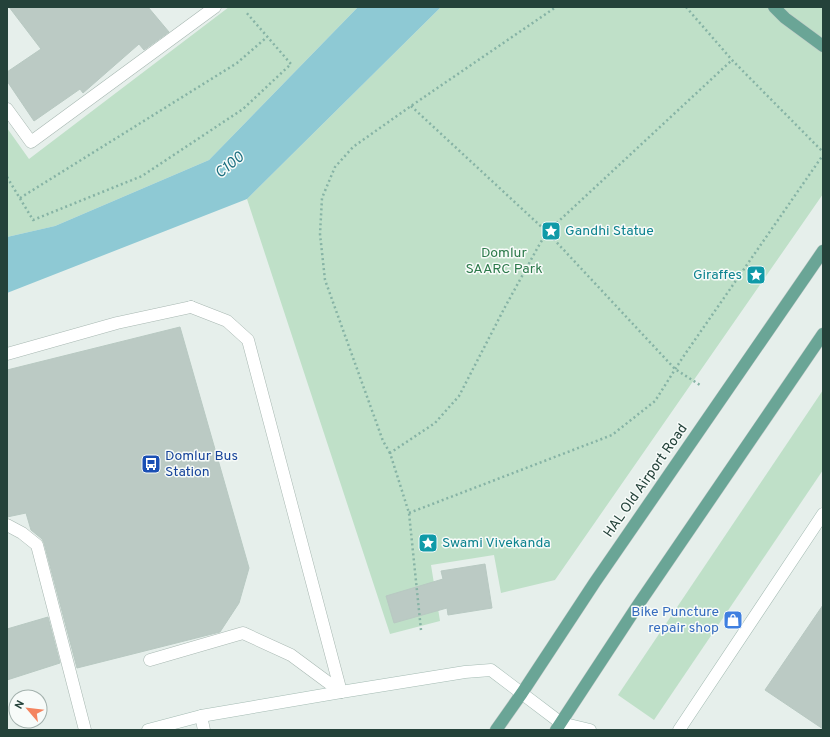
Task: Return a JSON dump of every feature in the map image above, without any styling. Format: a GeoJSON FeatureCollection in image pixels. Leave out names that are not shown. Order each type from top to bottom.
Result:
{"type":"FeatureCollection","features":[{"type":"Feature","properties":{"kind":"main road"},"geometry":{"type":"LineString","coordinates":[[774,7],[785,18],[823,46]]}},
{"type":"Feature","properties":{"kind":"main road","name":"HAL Old Airport Road"},"geometry":{"type":"LineString","coordinates":[[496,730],[595,582],[823,251]]}},
{"type":"Feature","properties":{"kind":"main road"},"geometry":{"type":"LineString","coordinates":[[560,728],[632,614],[823,334]]}},
{"type":"Feature","properties":{"kind":"street"},"geometry":{"type":"LineString","coordinates":[[7,109],[31,142],[215,7]]}},
{"type":"Feature","properties":{"kind":"street"},"geometry":{"type":"LineString","coordinates":[[7,354],[117,324],[191,307],[226,321],[248,340],[341,692]]}},
{"type":"Feature","properties":{"kind":"street"},"geometry":{"type":"LineString","coordinates":[[680,730],[823,514]]}},
{"type":"Feature","properties":{"kind":"street"},"geometry":{"type":"LineString","coordinates":[[7,525],[22,533],[37,545],[85,730]]}},
{"type":"Feature","properties":{"kind":"street"},"geometry":{"type":"LineString","coordinates":[[150,660],[243,633],[291,655],[341,692]]}},
{"type":"Feature","properties":{"kind":"street"},"geometry":{"type":"LineString","coordinates":[[148,730],[201,716],[465,672],[491,670],[522,692],[560,728],[590,730]]}},
{"type":"Feature","properties":{"kind":"street"},"geometry":{"type":"LineString","coordinates":[[201,716],[204,730]]}},
{"type":"Feature","properties":{"kind":"path"},"geometry":{"type":"LineString","coordinates":[[421,630],[409,514],[390,453],[383,441],[325,280],[320,234],[322,198],[335,167],[354,147],[411,106],[556,7]]}},
{"type":"Feature","properties":{"kind":"path"},"geometry":{"type":"LineString","coordinates":[[409,514],[612,436],[655,401],[675,369],[823,154],[732,60],[686,7]]}},
{"type":"Feature","properties":{"kind":"path"},"geometry":{"type":"LineString","coordinates":[[7,177],[34,220],[142,176],[243,109],[291,64],[245,11]]}},
{"type":"Feature","properties":{"kind":"path"},"geometry":{"type":"LineString","coordinates":[[20,198],[237,62],[267,36]]}},
{"type":"Feature","properties":{"kind":"path"},"geometry":{"type":"LineString","coordinates":[[390,453],[435,423],[459,396],[505,307],[547,232],[732,60]]}},
{"type":"Feature","properties":{"kind":"path"},"geometry":{"type":"LineString","coordinates":[[411,106],[547,232],[675,369],[700,385]]}},
{"type":"Feature","properties":{"kind":"green space"},"geometry":{"type":"Polygon","coordinates":[[[229,7],[358,7],[209,160],[55,226],[7,237],[7,128],[29,159],[229,7]]]}},
{"type":"Feature","properties":{"kind":"green space","name":"Domlur SAARC Park"},"geometry":{"type":"Polygon","coordinates":[[[441,7],[823,7],[823,194],[555,580],[501,593],[494,555],[431,565],[440,621],[390,634],[247,199],[441,7]]]}},
{"type":"Feature","properties":{"kind":"green space"},"geometry":{"type":"Polygon","coordinates":[[[823,390],[823,470],[654,720],[618,695],[823,390]]]}},
{"type":"Feature","properties":{"kind":"water","name":"C100"},"geometry":{"type":"Polygon","coordinates":[[[358,7],[441,7],[247,199],[7,293],[7,237],[55,226],[209,160],[358,7]]]}},
{"type":"Feature","properties":{"kind":"building"},"geometry":{"type":"Polygon","coordinates":[[[9,7],[148,7],[169,32],[144,50],[139,44],[83,93],[80,89],[34,121],[7,81],[7,72],[41,49],[9,7]]]}},
{"type":"Feature","properties":{"kind":"building"},"geometry":{"type":"Polygon","coordinates":[[[180,327],[249,568],[239,603],[220,632],[77,668],[44,543],[42,539],[31,530],[26,513],[7,517],[7,370],[180,327]]]}},
{"type":"Feature","properties":{"kind":"building"},"geometry":{"type":"Polygon","coordinates":[[[485,564],[492,608],[448,615],[447,608],[394,623],[386,596],[443,579],[441,571],[485,564]]]}},
{"type":"Feature","properties":{"kind":"building"},"geometry":{"type":"Polygon","coordinates":[[[823,605],[823,729],[765,690],[823,605]]]}},
{"type":"Feature","properties":{"kind":"building"},"geometry":{"type":"Polygon","coordinates":[[[48,617],[60,663],[7,680],[7,629],[48,617]]]}},
{"type":"Feature","properties":{"kind":"place","name":"Gandhi Statue"},"geometry":{"type":"Point","coordinates":[551,231]}},
{"type":"Feature","properties":{"kind":"place","name":"Giraffes"},"geometry":{"type":"Point","coordinates":[756,275]}},
{"type":"Feature","properties":{"kind":"place","name":"Domlur Bus Station"},"geometry":{"type":"Point","coordinates":[151,464]}},
{"type":"Feature","properties":{"kind":"place","name":"Swami Vivekanda"},"geometry":{"type":"Point","coordinates":[428,543]}},
{"type":"Feature","properties":{"kind":"place","name":"Bike Puncture repair shop"},"geometry":{"type":"Point","coordinates":[733,620]}}]}
